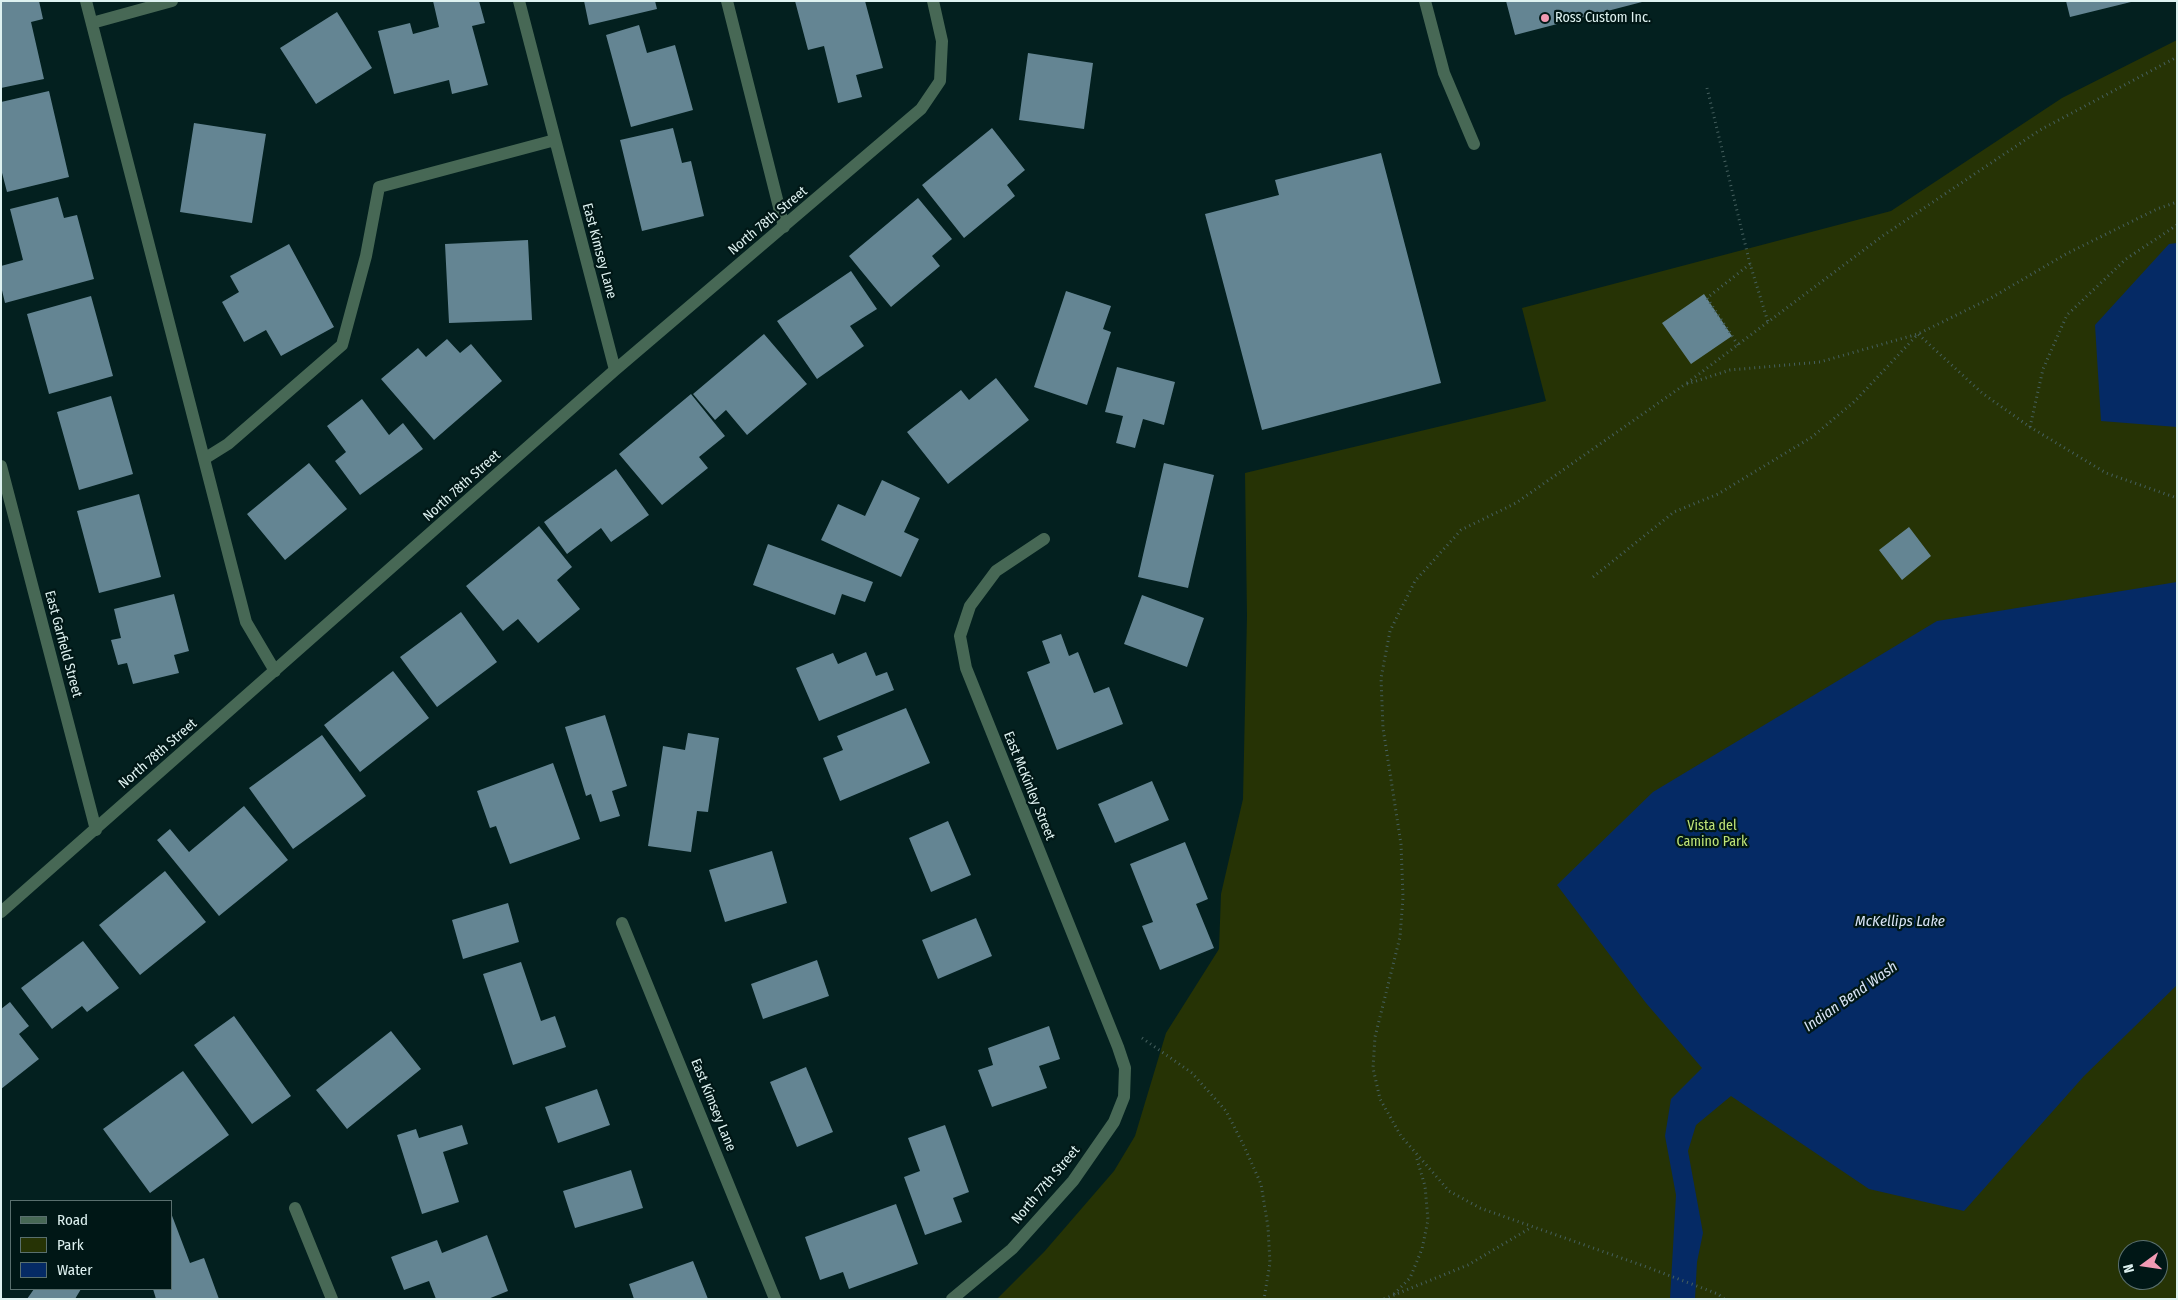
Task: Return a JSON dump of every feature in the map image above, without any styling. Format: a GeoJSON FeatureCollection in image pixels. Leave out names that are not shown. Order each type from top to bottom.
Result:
{"type":"FeatureCollection","features":[{"type":"Feature","properties":{"kind":"street"},"geometry":{"type":"LineString","coordinates":[[86,1],[246,622],[275,671]]}},
{"type":"Feature","properties":{"kind":"street"},"geometry":{"type":"LineString","coordinates":[[92,23],[172,1]]}},
{"type":"Feature","properties":{"kind":"street","name":"East Kimsey Lane"},"geometry":{"type":"LineString","coordinates":[[519,1],[615,370]]}},
{"type":"Feature","properties":{"kind":"street"},"geometry":{"type":"LineString","coordinates":[[727,1],[784,227]]}},
{"type":"Feature","properties":{"kind":"street","name":"North 78th Street"},"geometry":{"type":"LineString","coordinates":[[1,912],[615,370],[921,109],[940,81],[942,41],[933,1]]}},
{"type":"Feature","properties":{"kind":"street"},"geometry":{"type":"LineString","coordinates":[[1425,1],[1444,73],[1474,144]]}},
{"type":"Feature","properties":{"kind":"street"},"geometry":{"type":"LineString","coordinates":[[204,460],[228,444],[342,345],[366,256],[379,187],[555,140]]}},
{"type":"Feature","properties":{"kind":"street","name":"East Garfield Street"},"geometry":{"type":"LineString","coordinates":[[1,466],[96,830]]}},
{"type":"Feature","properties":{"kind":"street","name":"East McKinley Street"},"geometry":{"type":"LineString","coordinates":[[1044,539],[996,571],[970,606],[960,636],[966,668],[1124,1068]]}},
{"type":"Feature","properties":{"kind":"street","name":"East Kimsey Lane"},"geometry":{"type":"LineString","coordinates":[[622,923],[775,1299]]}},
{"type":"Feature","properties":{"kind":"street","name":"North 77th Street"},"geometry":{"type":"LineString","coordinates":[[952,1299],[1012,1249],[1073,1181],[1114,1122],[1124,1097],[1124,1068]]}},
{"type":"Feature","properties":{"kind":"street"},"geometry":{"type":"LineString","coordinates":[[295,1208],[332,1299]]}},
{"type":"Feature","properties":{"kind":"path"},"geometry":{"type":"LineString","coordinates":[[1724,1299],[1718,1294],[1644,1266],[1480,1208],[1449,1191],[1416,1156],[1401,1136],[1380,1099],[1372,1068],[1375,1037],[1400,937],[1402,897],[1401,844],[1383,728],[1381,678],[1390,631],[1415,580],[1461,530],[1516,503],[1684,385],[1881,237],[2040,130],[2177,57]]}},
{"type":"Feature","properties":{"kind":"path"},"geometry":{"type":"LineString","coordinates":[[1707,88],[1750,264],[1768,322]]}},
{"type":"Feature","properties":{"kind":"path"},"geometry":{"type":"LineString","coordinates":[[1684,385],[1730,370],[1820,362],[1918,334],[1991,298],[2066,254],[2156,209],[2177,202]]}},
{"type":"Feature","properties":{"kind":"path"},"geometry":{"type":"LineString","coordinates":[[2030,427],[2043,369],[2067,315],[2126,259],[2177,225]]}},
{"type":"Feature","properties":{"kind":"path"},"geometry":{"type":"LineString","coordinates":[[1738,345],[1706,298],[1750,264]]}},
{"type":"Feature","properties":{"kind":"path"},"geometry":{"type":"LineString","coordinates":[[1918,334],[1982,393],[2030,427],[2106,473],[2177,498]]}},
{"type":"Feature","properties":{"kind":"path"},"geometry":{"type":"LineString","coordinates":[[1593,577],[1674,512],[1718,494],[1812,437],[1855,401],[1918,334]]}},
{"type":"Feature","properties":{"kind":"path"},"geometry":{"type":"LineString","coordinates":[[1142,1038],[1192,1073],[1226,1111],[1243,1144],[1261,1184],[1268,1227],[1270,1264],[1264,1299]]}},
{"type":"Feature","properties":{"kind":"path"},"geometry":{"type":"LineString","coordinates":[[1394,1295],[1410,1278],[1422,1249],[1428,1220],[1425,1186],[1416,1156]]}},
{"type":"Feature","properties":{"kind":"path"},"geometry":{"type":"LineString","coordinates":[[1384,1299],[1468,1265],[1532,1227]]}},
{"type":"Feature","properties":{"kind":"green space","name":"Vista del Camino Park"},"geometry":{"type":"Polygon","coordinates":[[[2177,40],[2177,1299],[997,1299],[1044,1252],[1114,1171],[1135,1136],[1166,1033],[1219,949],[1221,894],[1243,799],[1247,616],[1245,473],[1546,401],[1522,308],[1891,211],[2062,98],[2177,40]]]}},
{"type":"Feature","properties":{"kind":"water"},"geometry":{"type":"Polygon","coordinates":[[[2177,243],[2177,427],[2101,421],[2095,325],[2169,244],[2177,243]]]}},
{"type":"Feature","properties":{"kind":"water","name":"McKellips Lake"},"geometry":{"type":"Polygon","coordinates":[[[2177,582],[2177,985],[2084,1076],[1964,1211],[1869,1189],[1731,1096],[1696,1125],[1688,1151],[1703,1233],[1697,1262],[1695,1299],[1670,1299],[1676,1195],[1665,1136],[1671,1099],[1702,1068],[1646,1003],[1557,885],[1653,792],[1937,621],[2177,582]]]}},
{"type":"Feature","properties":{"kind":"building"},"geometry":{"type":"Polygon","coordinates":[[[1,1],[39,1],[43,19],[31,22],[44,79],[1,88],[1,1]]]}},
{"type":"Feature","properties":{"kind":"building"},"geometry":{"type":"Polygon","coordinates":[[[433,1],[479,1],[485,23],[472,26],[488,85],[452,94],[449,80],[394,94],[378,31],[410,23],[413,34],[439,27],[433,1]]]}},
{"type":"Feature","properties":{"kind":"building"},"geometry":{"type":"Polygon","coordinates":[[[584,1],[655,1],[657,9],[589,25],[584,1]]]}},
{"type":"Feature","properties":{"kind":"building"},"geometry":{"type":"Polygon","coordinates":[[[795,1],[865,1],[883,68],[856,75],[862,97],[838,103],[824,46],[808,50],[795,1]]]}},
{"type":"Feature","properties":{"kind":"building","name":"Ross Custom Inc."},"geometry":{"type":"Polygon","coordinates":[[[1506,1],[1642,1],[1642,2],[1515,35],[1506,1]]]}},
{"type":"Feature","properties":{"kind":"building"},"geometry":{"type":"Polygon","coordinates":[[[2066,1],[2131,1],[2131,2],[2070,17],[2066,1]]]}},
{"type":"Feature","properties":{"kind":"building"},"geometry":{"type":"Polygon","coordinates":[[[337,12],[372,68],[316,104],[280,48],[337,12]]]}},
{"type":"Feature","properties":{"kind":"building"},"geometry":{"type":"Polygon","coordinates":[[[639,25],[647,53],[675,45],[693,110],[631,127],[606,35],[639,25]]]}},
{"type":"Feature","properties":{"kind":"building"},"geometry":{"type":"Polygon","coordinates":[[[1028,53],[1093,63],[1084,129],[1019,120],[1028,53]]]}},
{"type":"Feature","properties":{"kind":"building"},"geometry":{"type":"Polygon","coordinates":[[[49,91],[69,177],[7,192],[1,169],[1,102],[49,91]]]}},
{"type":"Feature","properties":{"kind":"building"},"geometry":{"type":"Polygon","coordinates":[[[194,123],[266,134],[252,223],[180,212],[194,123]]]}},
{"type":"Feature","properties":{"kind":"building"},"geometry":{"type":"Polygon","coordinates":[[[673,128],[682,163],[691,161],[704,216],[642,231],[620,140],[673,128]]]}},
{"type":"Feature","properties":{"kind":"building"},"geometry":{"type":"Polygon","coordinates":[[[992,128],[1025,170],[1007,185],[1015,196],[964,238],[922,185],[992,128]]]}},
{"type":"Feature","properties":{"kind":"building"},"geometry":{"type":"Polygon","coordinates":[[[1381,153],[1441,383],[1262,430],[1205,214],[1279,195],[1275,180],[1381,153]]]}},
{"type":"Feature","properties":{"kind":"building"},"geometry":{"type":"Polygon","coordinates":[[[58,197],[64,218],[77,215],[94,279],[5,303],[1,286],[1,266],[23,260],[10,209],[58,197]]]}},
{"type":"Feature","properties":{"kind":"building"},"geometry":{"type":"Polygon","coordinates":[[[918,198],[952,239],[932,256],[940,266],[891,307],[849,256],[918,198]]]}},
{"type":"Feature","properties":{"kind":"building"},"geometry":{"type":"Polygon","coordinates":[[[528,240],[532,320],[449,323],[445,244],[528,240]]]}},
{"type":"Feature","properties":{"kind":"building"},"geometry":{"type":"Polygon","coordinates":[[[289,244],[334,327],[281,356],[266,330],[244,342],[222,302],[239,292],[230,276],[289,244]]]}},
{"type":"Feature","properties":{"kind":"building"},"geometry":{"type":"Polygon","coordinates":[[[851,271],[877,309],[850,326],[864,346],[817,379],[777,321],[851,271]]]}},
{"type":"Feature","properties":{"kind":"building"},"geometry":{"type":"Polygon","coordinates":[[[1066,291],[1111,306],[1103,329],[1111,332],[1087,405],[1034,387],[1066,291]]]}},
{"type":"Feature","properties":{"kind":"building"},"geometry":{"type":"Polygon","coordinates":[[[1704,294],[1732,336],[1691,364],[1662,323],[1704,294]]]}},
{"type":"Feature","properties":{"kind":"building"},"geometry":{"type":"Polygon","coordinates":[[[91,296],[113,376],[49,394],[27,314],[91,296]]]}},
{"type":"Feature","properties":{"kind":"building"},"geometry":{"type":"Polygon","coordinates":[[[764,334],[807,384],[747,435],[726,410],[715,420],[693,394],[764,334]]]}},
{"type":"Feature","properties":{"kind":"building"},"geometry":{"type":"Polygon","coordinates":[[[447,339],[460,353],[471,344],[502,381],[434,440],[381,379],[418,348],[426,357],[447,339]]]}},
{"type":"Feature","properties":{"kind":"building"},"geometry":{"type":"Polygon","coordinates":[[[1117,367],[1175,382],[1164,425],[1143,419],[1135,448],[1116,443],[1123,416],[1105,412],[1117,367]]]}},
{"type":"Feature","properties":{"kind":"building"},"geometry":{"type":"Polygon","coordinates":[[[996,378],[1029,420],[948,484],[907,432],[961,390],[969,400],[996,378]]]}},
{"type":"Feature","properties":{"kind":"building"},"geometry":{"type":"Polygon","coordinates":[[[691,394],[725,436],[699,457],[708,468],[662,505],[619,454],[691,394]]]}},
{"type":"Feature","properties":{"kind":"building"},"geometry":{"type":"Polygon","coordinates":[[[111,396],[133,474],[79,490],[57,412],[111,396]]]}},
{"type":"Feature","properties":{"kind":"building"},"geometry":{"type":"Polygon","coordinates":[[[362,399],[389,435],[403,423],[423,449],[360,495],[335,461],[346,452],[327,426],[362,399]]]}},
{"type":"Feature","properties":{"kind":"building"},"geometry":{"type":"Polygon","coordinates":[[[309,463],[347,509],[285,560],[247,514],[309,463]]]}},
{"type":"Feature","properties":{"kind":"building"},"geometry":{"type":"Polygon","coordinates":[[[1164,463],[1214,475],[1188,588],[1138,577],[1164,463]]]}},
{"type":"Feature","properties":{"kind":"building"},"geometry":{"type":"Polygon","coordinates":[[[616,469],[649,515],[611,542],[601,528],[567,554],[544,522],[616,469]]]}},
{"type":"Feature","properties":{"kind":"building"},"geometry":{"type":"Polygon","coordinates":[[[882,480],[920,498],[904,532],[919,539],[901,577],[821,540],[838,504],[865,516],[882,480]]]}},
{"type":"Feature","properties":{"kind":"building"},"geometry":{"type":"Polygon","coordinates":[[[139,494],[161,577],[99,593],[77,511],[139,494]]]}},
{"type":"Feature","properties":{"kind":"building"},"geometry":{"type":"Polygon","coordinates":[[[539,526],[572,567],[557,580],[580,609],[538,643],[518,619],[503,631],[466,586],[539,526]]]}},
{"type":"Feature","properties":{"kind":"building"},"geometry":{"type":"Polygon","coordinates":[[[1909,527],[1931,556],[1902,580],[1879,550],[1909,527]]]}},
{"type":"Feature","properties":{"kind":"building"},"geometry":{"type":"Polygon","coordinates":[[[768,544],[873,582],[865,602],[842,594],[835,615],[753,585],[768,544]]]}},
{"type":"Feature","properties":{"kind":"building"},"geometry":{"type":"Polygon","coordinates":[[[174,594],[189,651],[174,655],[179,673],[133,684],[127,663],[118,665],[111,640],[121,638],[114,609],[174,594]]]}},
{"type":"Feature","properties":{"kind":"building"},"geometry":{"type":"Polygon","coordinates":[[[1142,595],[1204,618],[1187,667],[1124,644],[1142,595]]]}},
{"type":"Feature","properties":{"kind":"building"},"geometry":{"type":"Polygon","coordinates":[[[461,612],[497,662],[437,707],[400,657],[461,612]]]}},
{"type":"Feature","properties":{"kind":"building"},"geometry":{"type":"Polygon","coordinates":[[[1061,634],[1069,656],[1078,652],[1094,693],[1109,687],[1123,724],[1057,750],[1027,672],[1050,663],[1042,641],[1061,634]]]}},
{"type":"Feature","properties":{"kind":"building"},"geometry":{"type":"Polygon","coordinates":[[[866,652],[876,676],[887,672],[894,690],[819,721],[796,668],[833,653],[838,664],[866,652]]]}},
{"type":"Feature","properties":{"kind":"building"},"geometry":{"type":"Polygon","coordinates":[[[393,671],[429,718],[360,772],[324,725],[393,671]]]}},
{"type":"Feature","properties":{"kind":"building"},"geometry":{"type":"Polygon","coordinates":[[[906,708],[930,763],[840,801],[823,758],[843,750],[837,736],[906,708]]]}},
{"type":"Feature","properties":{"kind":"building"},"geometry":{"type":"Polygon","coordinates":[[[605,715],[627,786],[612,791],[620,816],[600,822],[591,794],[586,796],[565,727],[605,715]]]}},
{"type":"Feature","properties":{"kind":"building"},"geometry":{"type":"Polygon","coordinates":[[[688,733],[719,738],[708,812],[697,811],[691,852],[648,846],[663,746],[685,750],[688,733]]]}},
{"type":"Feature","properties":{"kind":"building"},"geometry":{"type":"Polygon","coordinates":[[[322,735],[366,796],[293,849],[249,788],[322,735]]]}},
{"type":"Feature","properties":{"kind":"building"},"geometry":{"type":"Polygon","coordinates":[[[553,763],[580,839],[510,864],[496,826],[490,828],[477,791],[553,763]]]}},
{"type":"Feature","properties":{"kind":"building"},"geometry":{"type":"Polygon","coordinates":[[[1152,781],[1169,820],[1115,843],[1098,804],[1152,781]]]}},
{"type":"Feature","properties":{"kind":"building"},"geometry":{"type":"Polygon","coordinates":[[[244,806],[288,860],[219,916],[157,840],[170,829],[189,852],[244,806]]]}},
{"type":"Feature","properties":{"kind":"building"},"geometry":{"type":"Polygon","coordinates":[[[948,821],[971,875],[931,892],[909,838],[948,821]]]}},
{"type":"Feature","properties":{"kind":"building"},"geometry":{"type":"Polygon","coordinates":[[[1185,842],[1208,899],[1196,904],[1214,948],[1160,970],[1142,926],[1153,922],[1130,864],[1185,842]]]}},
{"type":"Feature","properties":{"kind":"building"},"geometry":{"type":"Polygon","coordinates":[[[772,851],[787,903],[725,922],[709,870],[772,851]]]}},
{"type":"Feature","properties":{"kind":"building"},"geometry":{"type":"Polygon","coordinates":[[[165,871],[206,922],[140,975],[99,925],[165,871]]]}},
{"type":"Feature","properties":{"kind":"building"},"geometry":{"type":"Polygon","coordinates":[[[508,903],[519,942],[463,959],[452,920],[508,903]]]}},
{"type":"Feature","properties":{"kind":"building"},"geometry":{"type":"Polygon","coordinates":[[[976,918],[992,956],[938,979],[922,940],[976,918]]]}},
{"type":"Feature","properties":{"kind":"building"},"geometry":{"type":"Polygon","coordinates":[[[83,941],[119,988],[87,1012],[82,1006],[52,1029],[21,988],[83,941]]]}},
{"type":"Feature","properties":{"kind":"building"},"geometry":{"type":"Polygon","coordinates":[[[817,960],[829,996],[763,1019],[751,984],[817,960]]]}},
{"type":"Feature","properties":{"kind":"building"},"geometry":{"type":"Polygon","coordinates":[[[521,962],[541,1021],[555,1016],[566,1047],[513,1065],[483,974],[521,962]]]}},
{"type":"Feature","properties":{"kind":"building"},"geometry":{"type":"Polygon","coordinates":[[[10,1002],[29,1026],[19,1034],[39,1059],[1,1089],[1,1009],[10,1002]]]}},
{"type":"Feature","properties":{"kind":"building"},"geometry":{"type":"Polygon","coordinates":[[[234,1016],[291,1096],[252,1124],[194,1045],[234,1016]]]}},
{"type":"Feature","properties":{"kind":"building"},"geometry":{"type":"Polygon","coordinates":[[[1049,1026],[1060,1059],[1039,1066],[1047,1088],[992,1107],[978,1070],[993,1065],[988,1048],[1049,1026]]]}},
{"type":"Feature","properties":{"kind":"building"},"geometry":{"type":"Polygon","coordinates":[[[391,1031],[421,1069],[347,1129],[316,1090],[391,1031]]]}},
{"type":"Feature","properties":{"kind":"building"},"geometry":{"type":"Polygon","coordinates":[[[806,1067],[833,1132],[797,1147],[770,1082],[806,1067]]]}},
{"type":"Feature","properties":{"kind":"building"},"geometry":{"type":"Polygon","coordinates":[[[183,1071],[229,1135],[150,1193],[103,1129],[183,1071]]]}},
{"type":"Feature","properties":{"kind":"building"},"geometry":{"type":"Polygon","coordinates":[[[597,1089],[610,1125],[558,1143],[545,1107],[597,1089]]]}},
{"type":"Feature","properties":{"kind":"building"},"geometry":{"type":"Polygon","coordinates":[[[462,1125],[468,1144],[443,1152],[459,1202],[422,1214],[397,1135],[416,1129],[419,1138],[462,1125]]]}},
{"type":"Feature","properties":{"kind":"building"},"geometry":{"type":"Polygon","coordinates":[[[945,1125],[969,1192],[953,1198],[962,1222],[925,1235],[904,1177],[920,1171],[908,1138],[945,1125]]]}},
{"type":"Feature","properties":{"kind":"building"},"geometry":{"type":"Polygon","coordinates":[[[631,1170],[643,1208],[575,1228],[563,1191],[631,1170]]]}},
{"type":"Feature","properties":{"kind":"building"},"geometry":{"type":"Polygon","coordinates":[[[896,1204],[918,1264],[849,1289],[843,1272],[820,1280],[805,1237],[896,1204]]]}},
{"type":"Feature","properties":{"kind":"building"},"geometry":{"type":"Polygon","coordinates":[[[172,1216],[190,1263],[204,1258],[219,1299],[156,1299],[153,1290],[172,1290],[172,1216]]]}},
{"type":"Feature","properties":{"kind":"building"},"geometry":{"type":"Polygon","coordinates":[[[487,1235],[508,1291],[488,1299],[436,1299],[429,1281],[404,1290],[391,1257],[437,1240],[442,1253],[487,1235]]]}},
{"type":"Feature","properties":{"kind":"building"},"geometry":{"type":"Polygon","coordinates":[[[693,1261],[708,1299],[634,1299],[629,1284],[693,1261]]]}},
{"type":"Feature","properties":{"kind":"building"},"geometry":{"type":"Polygon","coordinates":[[[33,1290],[80,1290],[75,1299],[27,1299],[33,1290]]]}},
{"type":"Feature","properties":{"kind":"place","name":"Ross Custom Inc."},"geometry":{"type":"Point","coordinates":[1545,18]}},
{"type":"Feature","properties":{"kind":"water label","name":"Indian Bend Wash"},"geometry":{"type":"Point","coordinates":[1851,997]}}]}
